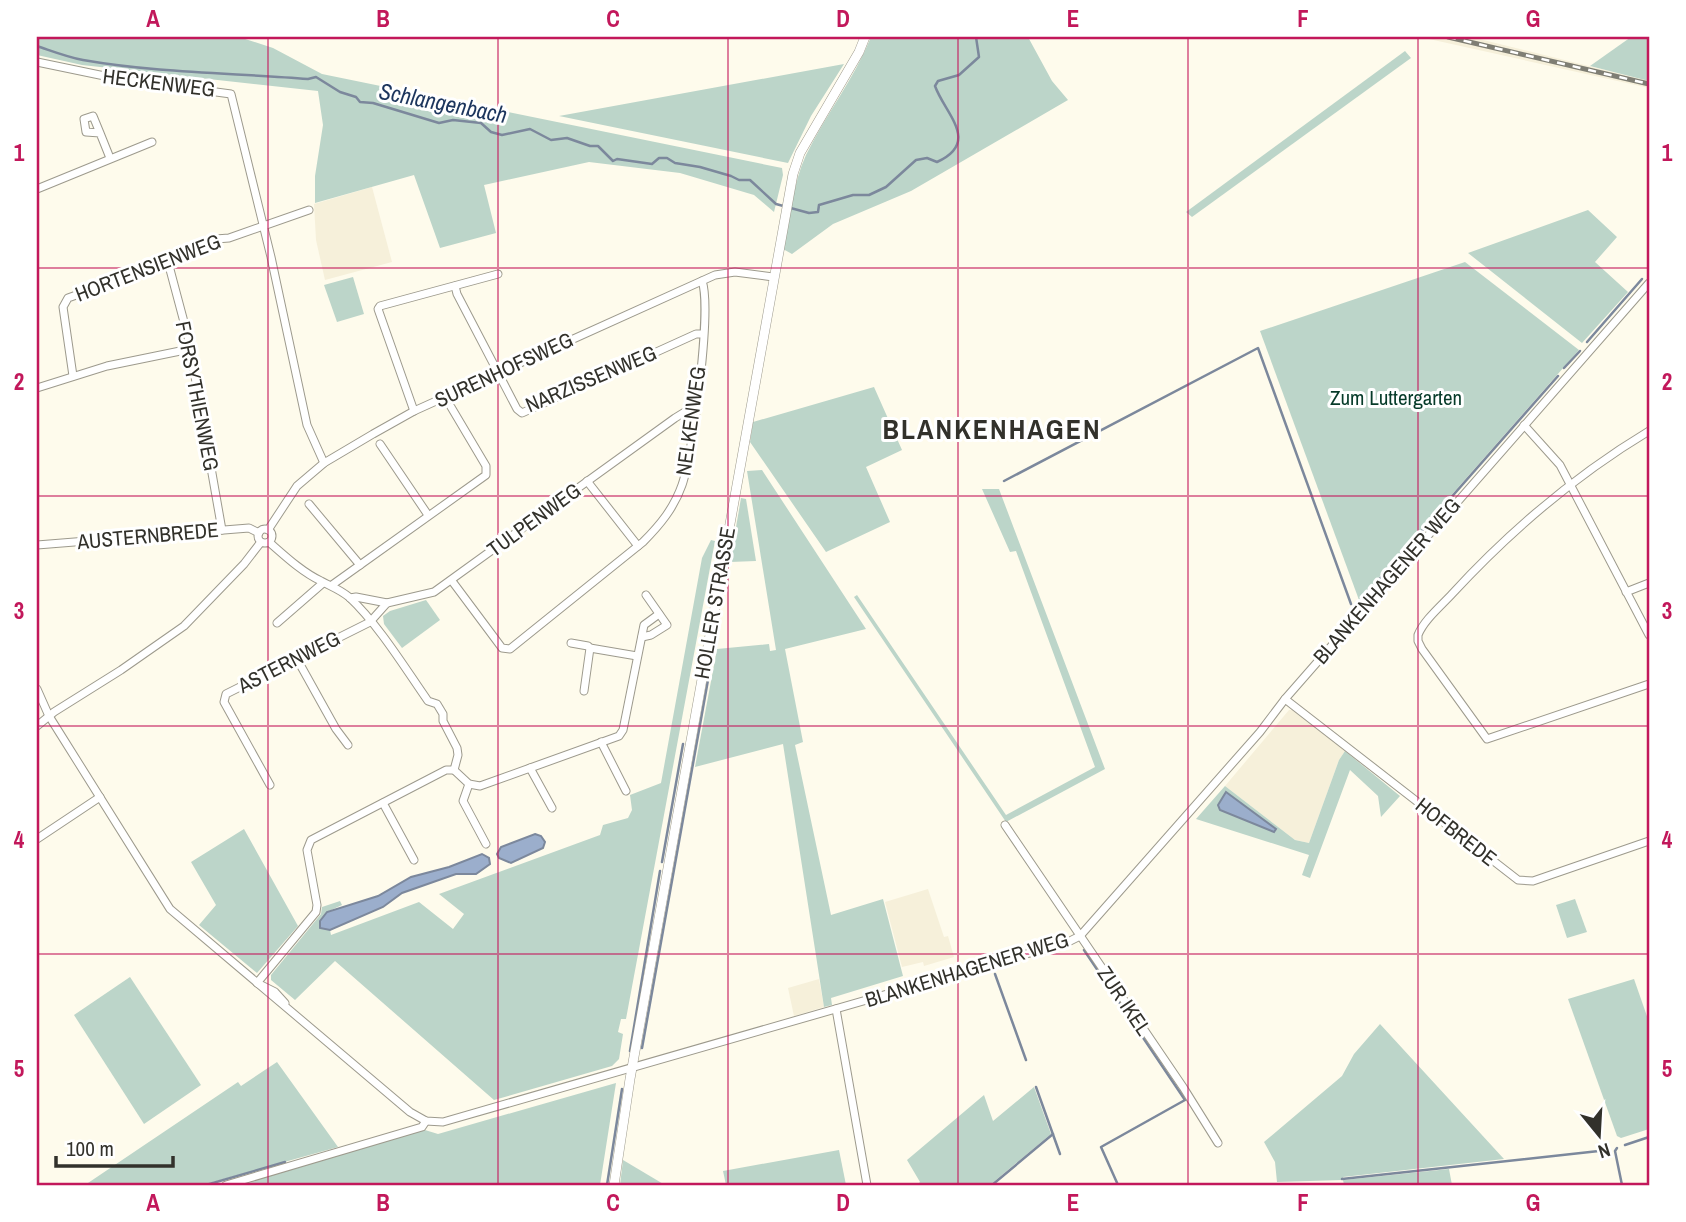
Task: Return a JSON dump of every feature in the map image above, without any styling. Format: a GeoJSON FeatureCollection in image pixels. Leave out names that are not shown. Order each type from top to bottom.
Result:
{"type":"FeatureCollection","features":[{"type":"Feature","properties":{"kind":"street","name":"HOLLER STRASSE"},"geometry":{"type":"LineString","coordinates":[[614,1185],[632,1069],[787,202],[800,153],[865,37]]}},
{"type":"Feature","properties":{"kind":"street","name":"HECKENWEG"},"geometry":{"type":"LineString","coordinates":[[37,62],[119,79],[231,94],[307,425],[324,463]]}},
{"type":"Feature","properties":{"kind":"street"},"geometry":{"type":"LineString","coordinates":[[100,133],[110,158]]}},
{"type":"Feature","properties":{"kind":"street"},"geometry":{"type":"LineString","coordinates":[[37,189],[152,142]]}},
{"type":"Feature","properties":{"kind":"street"},"geometry":{"type":"LineString","coordinates":[[263,226],[309,210]]}},
{"type":"Feature","properties":{"kind":"street","name":"HORTENSIENWEG"},"geometry":{"type":"LineString","coordinates":[[73,376],[63,307],[68,298],[168,262],[170,256],[216,239],[229,238],[263,226]]}},
{"type":"Feature","properties":{"kind":"street","name":"FORSYTHIENWEG"},"geometry":{"type":"LineString","coordinates":[[168,262],[190,349],[222,530]]}},
{"type":"Feature","properties":{"kind":"street","name":"SURENHOFSWEG"},"geometry":{"type":"LineString","coordinates":[[268,530],[297,486],[324,463],[414,411],[702,281],[727,272],[773,277]]}},
{"type":"Feature","properties":{"kind":"street"},"geometry":{"type":"LineString","coordinates":[[414,411],[377,309],[499,274]]}},
{"type":"Feature","properties":{"kind":"street","name":"NELKENWEG"},"geometry":{"type":"LineString","coordinates":[[452,580],[502,648],[510,649],[638,546],[665,518],[682,486],[694,432],[703,334],[705,288],[702,281]]}},
{"type":"Feature","properties":{"kind":"street","name":"BLANKENHAGENER WEG"},"geometry":{"type":"LineString","coordinates":[[226,1185],[422,1127],[426,1121],[443,1122],[632,1069],[1037,951],[1080,936],[1261,732],[1284,699],[1649,283]]}},
{"type":"Feature","properties":{"kind":"street"},"geometry":{"type":"LineString","coordinates":[[455,286],[499,373]]}},
{"type":"Feature","properties":{"kind":"street","name":"NARZISSENWEG"},"geometry":{"type":"LineString","coordinates":[[499,373],[517,409],[522,413],[696,334],[703,334]]}},
{"type":"Feature","properties":{"kind":"street"},"geometry":{"type":"LineString","coordinates":[[37,388],[107,366],[190,349]]}},
{"type":"Feature","properties":{"kind":"street"},"geometry":{"type":"LineString","coordinates":[[332,585],[486,475],[488,471],[451,407]]}},
{"type":"Feature","properties":{"kind":"street","name":"TULPENWEG"},"geometry":{"type":"LineString","coordinates":[[387,603],[426,595],[452,580],[675,418],[688,410],[696,410]]}},
{"type":"Feature","properties":{"kind":"street"},"geometry":{"type":"LineString","coordinates":[[1524,425],[1555,458],[1649,635]]}},
{"type":"Feature","properties":{"kind":"street"},"geometry":{"type":"LineString","coordinates":[[1649,431],[1616,451],[1571,485],[1499,545],[1420,630],[1418,641],[1487,739],[1649,684]]}},
{"type":"Feature","properties":{"kind":"street"},"geometry":{"type":"LineString","coordinates":[[380,443],[428,515]]}},
{"type":"Feature","properties":{"kind":"street"},"geometry":{"type":"LineString","coordinates":[[587,481],[638,546]]}},
{"type":"Feature","properties":{"kind":"street"},"geometry":{"type":"LineString","coordinates":[[309,504],[360,565]]}},
{"type":"Feature","properties":{"kind":"street","name":"AUSTERNBREDE"},"geometry":{"type":"LineString","coordinates":[[37,545],[249,528],[259,533]]}},
{"type":"Feature","properties":{"kind":"street"},"geometry":{"type":"LineString","coordinates":[[37,726],[184,626],[265,542],[272,536],[268,530],[263,529],[258,538],[265,542],[323,583],[332,585],[350,598],[428,701],[437,704],[457,748],[454,770]]}},
{"type":"Feature","properties":{"kind":"street"},"geometry":{"type":"LineString","coordinates":[[276,623],[323,583]]}},
{"type":"Feature","properties":{"kind":"street"},"geometry":{"type":"LineString","coordinates":[[1626,592],[1649,583]]}},
{"type":"Feature","properties":{"kind":"street"},"geometry":{"type":"LineString","coordinates":[[642,637],[667,625],[646,595]]}},
{"type":"Feature","properties":{"kind":"street"},"geometry":{"type":"LineString","coordinates":[[350,598],[387,603]]}},
{"type":"Feature","properties":{"kind":"street"},"geometry":{"type":"LineString","coordinates":[[370,622],[387,603]]}},
{"type":"Feature","properties":{"kind":"street"},"geometry":{"type":"LineString","coordinates":[[258,983],[316,912],[307,845],[312,840],[446,770],[454,770],[469,784],[480,786],[620,736],[644,625],[659,614]]}},
{"type":"Feature","properties":{"kind":"street","name":"ASTERNWEG"},"geometry":{"type":"LineString","coordinates":[[270,785],[224,702],[226,694],[370,622]]}},
{"type":"Feature","properties":{"kind":"street"},"geometry":{"type":"LineString","coordinates":[[571,643],[588,646],[590,649],[637,656]]}},
{"type":"Feature","properties":{"kind":"street"},"geometry":{"type":"LineString","coordinates":[[584,691],[590,649]]}},
{"type":"Feature","properties":{"kind":"street"},"geometry":{"type":"LineString","coordinates":[[297,659],[336,729],[348,745]]}},
{"type":"Feature","properties":{"kind":"street"},"geometry":{"type":"LineString","coordinates":[[37,689],[48,716],[170,909],[258,983],[275,992],[291,1011],[410,1112],[426,1121]]}},
{"type":"Feature","properties":{"kind":"street","name":"HOFBREDE"},"geometry":{"type":"LineString","coordinates":[[1284,699],[1518,880],[1533,881],[1649,841]]}},
{"type":"Feature","properties":{"kind":"street"},"geometry":{"type":"LineString","coordinates":[[601,743],[626,791]]}},
{"type":"Feature","properties":{"kind":"street"},"geometry":{"type":"LineString","coordinates":[[530,768],[552,808]]}},
{"type":"Feature","properties":{"kind":"street"},"geometry":{"type":"LineString","coordinates":[[469,784],[463,801],[486,844]]}},
{"type":"Feature","properties":{"kind":"street"},"geometry":{"type":"LineString","coordinates":[[37,839],[100,797]]}},
{"type":"Feature","properties":{"kind":"street"},"geometry":{"type":"LineString","coordinates":[[383,803],[414,860]]}},
{"type":"Feature","properties":{"kind":"street","name":"ZUR IKEL"},"geometry":{"type":"LineString","coordinates":[[1005,825],[1218,1143]]}},
{"type":"Feature","properties":{"kind":"street"},"geometry":{"type":"LineString","coordinates":[[836,1009],[867,1185]]}},
{"type":"Feature","properties":{"kind":"shaded area"},"geometry":{"type":"Polygon","coordinates":[[[1420,37],[1471,37],[1649,81],[1649,88],[1420,37]]]}},
{"type":"Feature","properties":{"kind":"shaded area"},"geometry":{"type":"Polygon","coordinates":[[[372,187],[392,262],[325,280],[316,240],[314,204],[372,187]]]}},
{"type":"Feature","properties":{"kind":"shaded area"},"geometry":{"type":"Polygon","coordinates":[[[1289,710],[1294,710],[1345,751],[1339,760],[1309,843],[1295,840],[1225,786],[1289,710]]]}},
{"type":"Feature","properties":{"kind":"shaded area"},"geometry":{"type":"Polygon","coordinates":[[[928,889],[944,937],[948,936],[954,957],[924,966],[923,962],[902,967],[885,902],[928,889]]]}},
{"type":"Feature","properties":{"kind":"shaded area"},"geometry":{"type":"Polygon","coordinates":[[[819,979],[824,1007],[794,1016],[788,988],[819,979]]]}},
{"type":"Feature","properties":{"kind":"green space"},"geometry":{"type":"Polygon","coordinates":[[[37,37],[239,37],[273,48],[322,74],[782,168],[783,175],[774,212],[754,195],[680,173],[589,162],[484,185],[496,233],[440,248],[414,175],[315,203],[315,176],[323,125],[318,91],[82,65],[37,55],[37,37]]]}},
{"type":"Feature","properties":{"kind":"green space"},"geometry":{"type":"Polygon","coordinates":[[[871,37],[1028,37],[1052,81],[1068,100],[911,191],[833,224],[792,254],[783,249],[795,189],[806,155],[871,37]]]}},
{"type":"Feature","properties":{"kind":"green space"},"geometry":{"type":"Polygon","coordinates":[[[1631,37],[1649,37],[1649,81],[1590,66],[1631,37]]]}},
{"type":"Feature","properties":{"kind":"green space"},"geometry":{"type":"Polygon","coordinates":[[[1405,51],[1411,58],[1192,217],[1186,212],[1405,51]]]}},
{"type":"Feature","properties":{"kind":"green space"},"geometry":{"type":"Polygon","coordinates":[[[844,64],[811,116],[788,163],[559,116],[844,64]]]}},
{"type":"Feature","properties":{"kind":"green space"},"geometry":{"type":"Polygon","coordinates":[[[1588,210],[1617,237],[1595,262],[1628,292],[1582,343],[1468,253],[1588,210]]]}},
{"type":"Feature","properties":{"kind":"green space","name":"Zum Luttergarten"},"geometry":{"type":"Polygon","coordinates":[[[1465,262],[1579,350],[1359,600],[1260,331],[1465,262]]]}},
{"type":"Feature","properties":{"kind":"green space"},"geometry":{"type":"Polygon","coordinates":[[[353,277],[364,314],[337,322],[324,285],[353,277]]]}},
{"type":"Feature","properties":{"kind":"green space"},"geometry":{"type":"Polygon","coordinates":[[[874,387],[902,450],[866,467],[890,522],[826,552],[750,442],[753,422],[874,387]]]}},
{"type":"Feature","properties":{"kind":"green space"},"geometry":{"type":"Polygon","coordinates":[[[762,470],[866,629],[785,649],[803,742],[795,745],[831,915],[883,899],[903,976],[831,998],[832,1005],[824,1007],[783,744],[695,767],[717,649],[769,644],[770,651],[776,650],[747,471],[762,470]]]}},
{"type":"Feature","properties":{"kind":"green space"},"geometry":{"type":"Polygon","coordinates":[[[982,489],[999,489],[1105,769],[1006,822],[854,597],[857,595],[1006,815],[1095,767],[1016,551],[1010,552],[982,489]]]}},
{"type":"Feature","properties":{"kind":"green space"},"geometry":{"type":"Polygon","coordinates":[[[741,498],[746,499],[756,561],[730,562],[741,498]]]}},
{"type":"Feature","properties":{"kind":"green space"},"geometry":{"type":"Polygon","coordinates":[[[711,540],[715,541],[626,1019],[621,1019],[618,1032],[623,1034],[619,1059],[612,1066],[494,1100],[335,961],[295,1000],[271,980],[271,975],[321,914],[322,907],[340,901],[342,905],[327,912],[320,927],[330,930],[331,935],[419,902],[453,929],[464,914],[439,894],[600,835],[603,825],[628,818],[632,810],[630,795],[661,783],[702,558],[711,540]]]}},
{"type":"Feature","properties":{"kind":"green space"},"geometry":{"type":"Polygon","coordinates":[[[426,600],[440,620],[402,648],[384,624],[383,616],[390,611],[426,600]]]}},
{"type":"Feature","properties":{"kind":"green space"},"geometry":{"type":"Polygon","coordinates":[[[1345,751],[1400,796],[1381,817],[1378,796],[1350,770],[1310,878],[1302,875],[1309,855],[1196,819],[1225,786],[1295,840],[1309,843],[1339,760],[1345,751]]]}},
{"type":"Feature","properties":{"kind":"green space"},"geometry":{"type":"Polygon","coordinates":[[[244,829],[298,926],[257,973],[199,925],[216,905],[191,862],[244,829]]]}},
{"type":"Feature","properties":{"kind":"green space"},"geometry":{"type":"Polygon","coordinates":[[[1575,899],[1587,932],[1567,938],[1556,905],[1575,899]]]}},
{"type":"Feature","properties":{"kind":"green space"},"geometry":{"type":"Polygon","coordinates":[[[130,977],[201,1085],[144,1124],[74,1015],[130,977]]]}},
{"type":"Feature","properties":{"kind":"green space"},"geometry":{"type":"Polygon","coordinates":[[[1634,979],[1649,1022],[1649,1129],[1621,1138],[1617,1136],[1568,999],[1634,979]]]}},
{"type":"Feature","properties":{"kind":"green space"},"geometry":{"type":"Polygon","coordinates":[[[1380,1024],[1504,1159],[1343,1177],[1344,1180],[1449,1169],[1452,1185],[1344,1185],[1343,1180],[1277,1182],[1275,1162],[1264,1142],[1342,1076],[1354,1054],[1380,1024]]]}},
{"type":"Feature","properties":{"kind":"green space"},"geometry":{"type":"Polygon","coordinates":[[[277,1062],[338,1147],[202,1185],[85,1185],[238,1082],[241,1086],[277,1062]]]}},
{"type":"Feature","properties":{"kind":"green space"},"geometry":{"type":"Polygon","coordinates":[[[616,1083],[600,1185],[239,1185],[425,1130],[438,1134],[616,1083]]]}},
{"type":"Feature","properties":{"kind":"green space"},"geometry":{"type":"Polygon","coordinates":[[[1034,1087],[1051,1134],[990,1185],[917,1185],[920,1182],[907,1160],[984,1095],[993,1121],[1034,1087]]]}},
{"type":"Feature","properties":{"kind":"green space"},"geometry":{"type":"Polygon","coordinates":[[[839,1150],[846,1185],[726,1185],[723,1171],[839,1150]]]}},
{"type":"Feature","properties":{"kind":"green space"},"geometry":{"type":"Polygon","coordinates":[[[623,1160],[665,1185],[620,1185],[623,1160]]]}},
{"type":"Feature","properties":{"kind":"water"},"geometry":{"type":"Polygon","coordinates":[[[1226,792],[1276,829],[1274,832],[1220,810],[1218,805],[1226,792]]]}},
{"type":"Feature","properties":{"kind":"water"},"geometry":{"type":"Polygon","coordinates":[[[535,834],[541,836],[545,842],[543,848],[511,863],[499,858],[497,854],[501,847],[535,834]]]}},
{"type":"Feature","properties":{"kind":"water"},"geometry":{"type":"Polygon","coordinates":[[[482,854],[489,858],[490,864],[476,874],[456,874],[402,893],[383,907],[330,930],[320,928],[320,921],[327,912],[378,896],[411,877],[449,867],[482,854]]]}},
{"type":"Feature","properties":{"kind":"waterway","name":"Schlangenbach"},"geometry":{"type":"LineString","coordinates":[[37,46],[77,59],[139,68],[308,79],[316,77],[340,92],[356,97],[360,102],[373,103],[439,123],[453,120],[481,123],[491,132],[502,135],[530,129],[551,140],[567,138],[598,146],[613,161],[617,159],[652,164],[659,158],[667,158],[675,163],[700,167],[739,180],[750,180],[776,204],[809,213],[818,212],[819,205],[853,195],[869,195],[886,187],[916,160],[927,158],[937,162],[950,154],[957,146],[956,127],[935,86],[938,81],[959,75],[979,57],[976,37]]}},
{"type":"Feature","properties":{"kind":"waterway"},"geometry":{"type":"LineString","coordinates":[[1587,342],[1642,279]]}},
{"type":"Feature","properties":{"kind":"waterway"},"geometry":{"type":"LineString","coordinates":[[1004,481],[1258,348],[1351,604]]}},
{"type":"Feature","properties":{"kind":"waterway"},"geometry":{"type":"LineString","coordinates":[[1564,368],[1580,351]]}},
{"type":"Feature","properties":{"kind":"waterway"},"geometry":{"type":"LineString","coordinates":[[1389,568],[1558,376]]}},
{"type":"Feature","properties":{"kind":"waterway"},"geometry":{"type":"LineString","coordinates":[[1361,601],[1383,575]]}},
{"type":"Feature","properties":{"kind":"waterway"},"geometry":{"type":"LineString","coordinates":[[642,1048],[708,680]]}},
{"type":"Feature","properties":{"kind":"waterway"},"geometry":{"type":"LineString","coordinates":[[662,862],[683,744]]}},
{"type":"Feature","properties":{"kind":"waterway"},"geometry":{"type":"LineString","coordinates":[[630,1051],[660,871]]}},
{"type":"Feature","properties":{"kind":"waterway"},"geometry":{"type":"LineString","coordinates":[[1084,950],[1185,1100],[1101,1147],[1118,1185]]}},
{"type":"Feature","properties":{"kind":"waterway"},"geometry":{"type":"LineString","coordinates":[[995,974],[1026,1060]]}},
{"type":"Feature","properties":{"kind":"waterway"},"geometry":{"type":"LineString","coordinates":[[1036,1087],[1060,1154]]}},
{"type":"Feature","properties":{"kind":"waterway"},"geometry":{"type":"LineString","coordinates":[[607,1185],[622,1089]]}},
{"type":"Feature","properties":{"kind":"waterway"},"geometry":{"type":"LineString","coordinates":[[992,1185],[1053,1134]]}},
{"type":"Feature","properties":{"kind":"waterway"},"geometry":{"type":"LineString","coordinates":[[1625,1145],[1649,1137]]}},
{"type":"Feature","properties":{"kind":"waterway"},"geometry":{"type":"LineString","coordinates":[[1617,1148],[1615,1151],[1622,1185]]}},
{"type":"Feature","properties":{"kind":"waterway"},"geometry":{"type":"LineString","coordinates":[[1342,1179],[1608,1150]]}},
{"type":"Feature","properties":{"kind":"waterway"},"geometry":{"type":"LineString","coordinates":[[206,1185],[285,1162]]}},
{"type":"Feature","properties":{"kind":"railway"},"geometry":{"type":"LineString","coordinates":[[1448,37],[1649,84]]}},
{"type":"Feature","properties":{"kind":"district","name":"BLANKENHAGEN"},"geometry":{"type":"Point","coordinates":[992,429]}}]}
